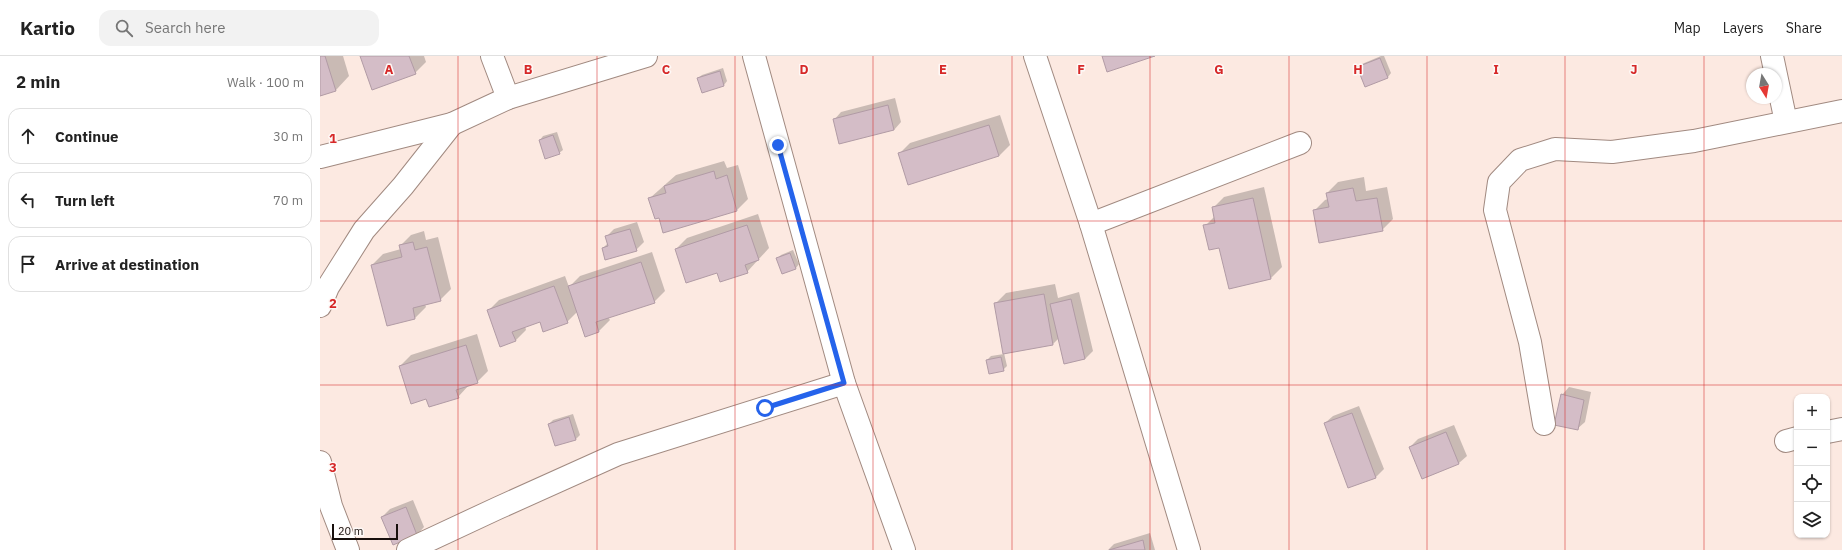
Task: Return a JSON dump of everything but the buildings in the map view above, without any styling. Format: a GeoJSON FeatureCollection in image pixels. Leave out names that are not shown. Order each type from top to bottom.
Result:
{"type":"FeatureCollection","features":[{"type":"Feature","properties":{"kind":"street"},"geometry":{"type":"LineString","coordinates":[[492,56],[508,98]]}},
{"type":"Feature","properties":{"kind":"street"},"geometry":{"type":"LineString","coordinates":[[320,157],[452,124],[508,98],[646,56]]}},
{"type":"Feature","properties":{"kind":"street"},"geometry":{"type":"LineString","coordinates":[[754,56],[844,383],[904,550]]}},
{"type":"Feature","properties":{"kind":"street"},"geometry":{"type":"LineString","coordinates":[[1035,56],[1091,224],[1189,550]]}},
{"type":"Feature","properties":{"kind":"street"},"geometry":{"type":"LineString","coordinates":[[1772,56],[1786,122]]}},
{"type":"Feature","properties":{"kind":"street"},"geometry":{"type":"LineString","coordinates":[[1544,424],[1530,342],[1495,210],[1499,182],[1520,160],[1555,149],[1612,152],[1694,141],[1842,111]]}},
{"type":"Feature","properties":{"kind":"street"},"geometry":{"type":"LineString","coordinates":[[320,306],[328,287],[364,230],[403,186],[452,124]]}},
{"type":"Feature","properties":{"kind":"street"},"geometry":{"type":"LineString","coordinates":[[1091,224],[1300,143]]}},
{"type":"Feature","properties":{"kind":"street"},"geometry":{"type":"LineString","coordinates":[[408,550],[618,454],[844,383]]}},
{"type":"Feature","properties":{"kind":"street"},"geometry":{"type":"LineString","coordinates":[[1830,431],[1842,429]]}},
{"type":"Feature","properties":{"kind":"street"},"geometry":{"type":"LineString","coordinates":[[320,462],[331,506],[348,550]]}},
{"type":"Feature","properties":{"kind":"route"},"geometry":{"type":"LineString","coordinates":[[765,408],[844,383],[778,145]]}}]}
